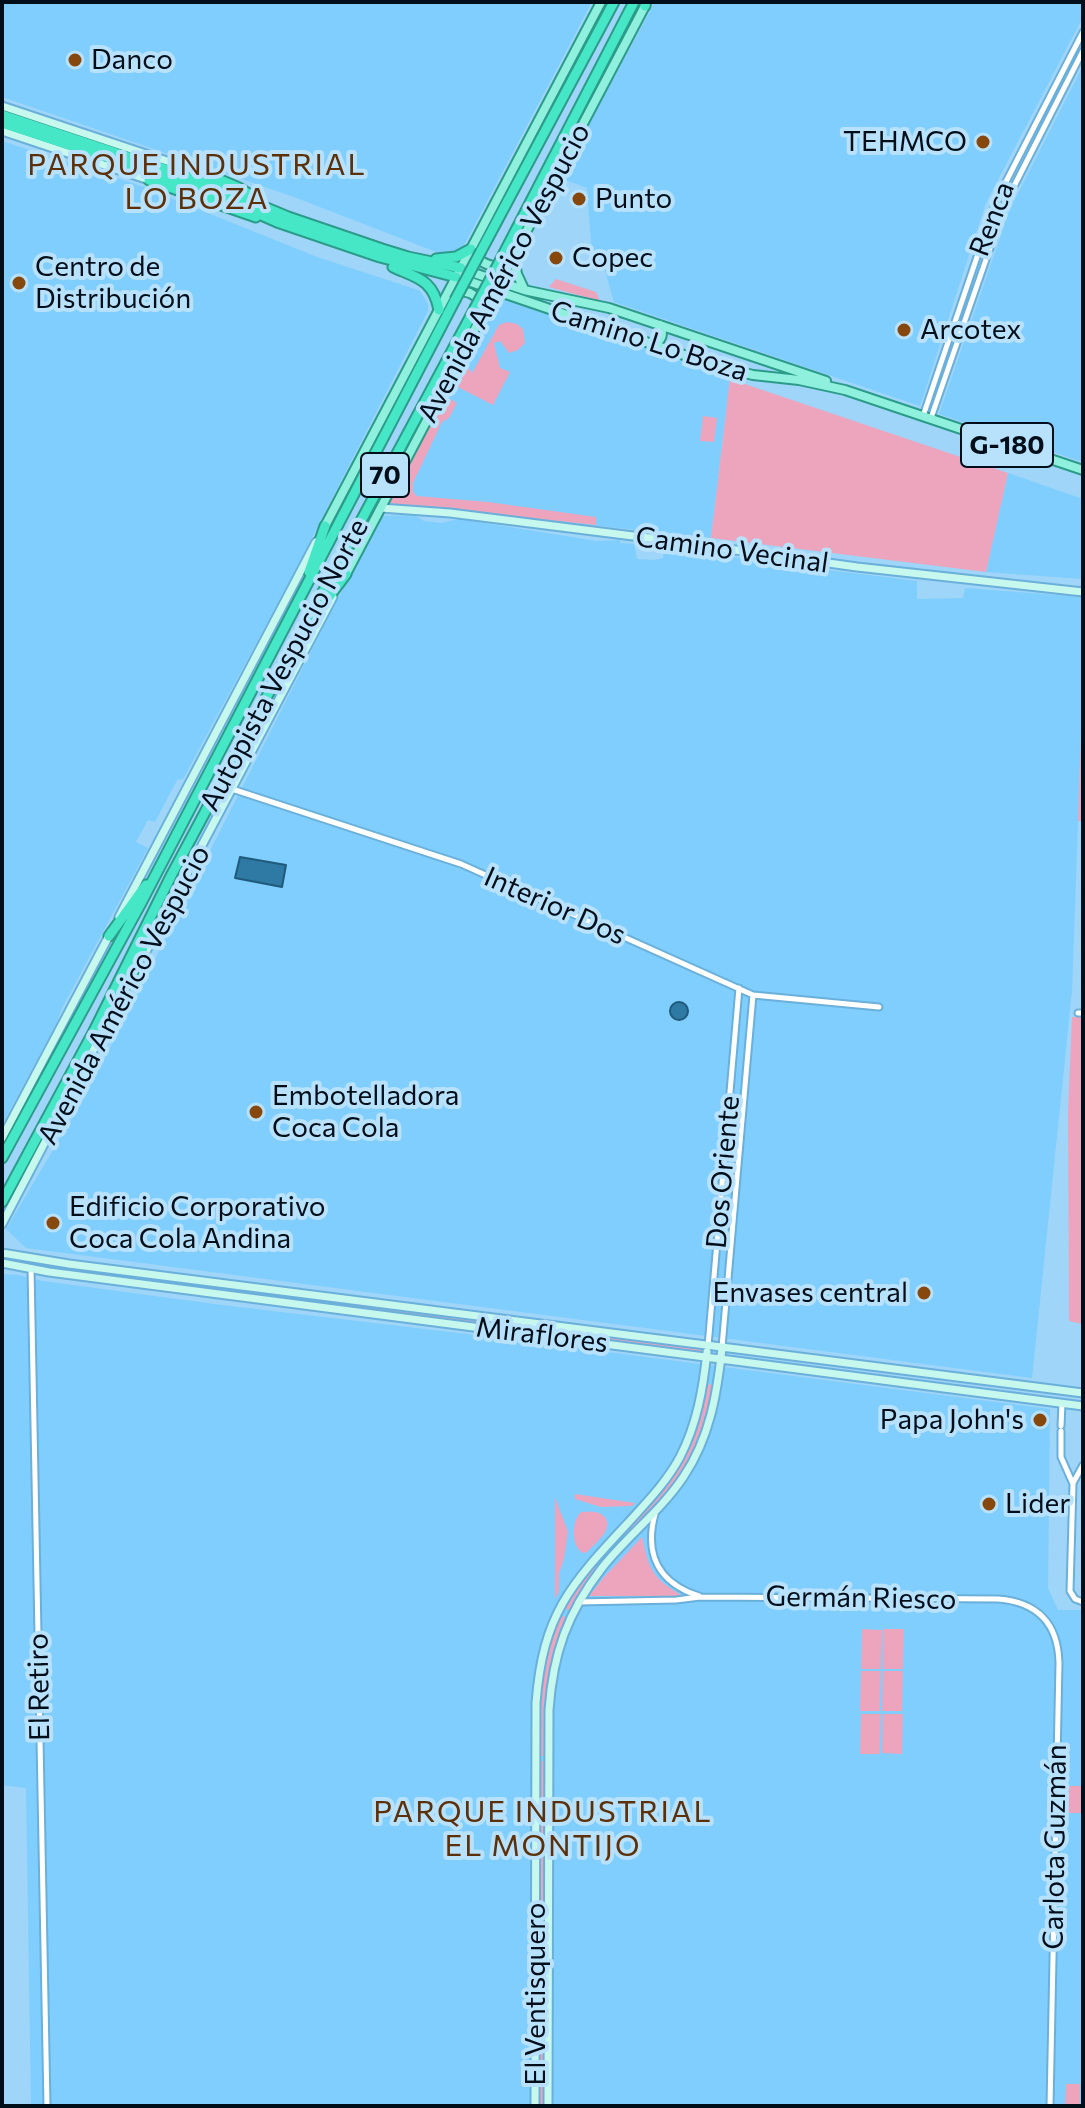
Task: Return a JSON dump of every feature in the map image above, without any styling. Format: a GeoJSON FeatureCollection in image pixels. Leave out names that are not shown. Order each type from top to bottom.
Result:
{"type":"FeatureCollection","features":[{"type":"Feature","properties":{"kind":"highway","name":"Autopista Vespucio Norte"},"geometry":{"type":"LineString","coordinates":[[2,1158],[159,870],[299,602],[455,300],[476,250],[614,2]]}},
{"type":"Feature","properties":{"kind":"highway","name":"Autopista Vespucio Norte"},"geometry":{"type":"LineString","coordinates":[[2,1202],[295,643],[643,3]]}},
{"type":"Feature","properties":{"kind":"highway"},"geometry":{"type":"LineString","coordinates":[[2,115],[204,182],[272,215]]}},
{"type":"Feature","properties":{"kind":"highway"},"geometry":{"type":"LineString","coordinates":[[2,123],[272,215]]}},
{"type":"Feature","properties":{"kind":"highway"},"geometry":{"type":"LineString","coordinates":[[206,174],[239,188],[272,215]]}},
{"type":"Feature","properties":{"kind":"highway"},"geometry":{"type":"LineString","coordinates":[[149,180],[243,213],[272,215]]}},
{"type":"Feature","properties":{"kind":"highway","name":"G-180"},"geometry":{"type":"LineString","coordinates":[[272,215],[380,257],[459,273]]}},
{"type":"Feature","properties":{"kind":"highway","name":"G-180"},"geometry":{"type":"LineString","coordinates":[[272,215],[459,273]]}},
{"type":"Feature","properties":{"kind":"highway"},"geometry":{"type":"LineString","coordinates":[[416,259],[449,258],[476,250]]}},
{"type":"Feature","properties":{"kind":"highway"},"geometry":{"type":"LineString","coordinates":[[380,257],[423,280],[436,297],[439,310]]}},
{"type":"Feature","properties":{"kind":"highway"},"geometry":{"type":"LineString","coordinates":[[299,602],[325,526]]}},
{"type":"Feature","properties":{"kind":"highway"},"geometry":{"type":"LineString","coordinates":[[295,643],[346,574]]}},
{"type":"Feature","properties":{"kind":"highway"},"geometry":{"type":"LineString","coordinates":[[109,936],[159,870]]}},
{"type":"Feature","properties":{"kind":"highway"},"geometry":{"type":"LineString","coordinates":[[129,983],[172,874]]}},
{"type":"Feature","properties":{"kind":"main road","name":"Avenida Américo Vespucio"},"geometry":{"type":"LineString","coordinates":[[2,1138],[449,290],[476,250],[601,2]]}},
{"type":"Feature","properties":{"kind":"main road","name":"Avenida Américo Vespucio"},"geometry":{"type":"LineString","coordinates":[[2,1224],[500,282],[504,262],[513,256],[643,3]]}},
{"type":"Feature","properties":{"kind":"main road"},"geometry":{"type":"LineString","coordinates":[[2,106],[206,174]]}},
{"type":"Feature","properties":{"kind":"main road"},"geometry":{"type":"LineString","coordinates":[[2,131],[149,180]]}},
{"type":"Feature","properties":{"kind":"main road"},"geometry":{"type":"LineString","coordinates":[[476,250],[478,259],[483,263],[497,267],[504,262]]}},
{"type":"Feature","properties":{"kind":"main road"},"geometry":{"type":"LineString","coordinates":[[513,256],[524,290]]}},
{"type":"Feature","properties":{"kind":"main road","name":"Camino Lo Boza"},"geometry":{"type":"LineString","coordinates":[[459,273],[609,308],[1083,470]]}},
{"type":"Feature","properties":{"kind":"main road","name":"Camino Lo Boza"},"geometry":{"type":"LineString","coordinates":[[459,273],[495,291],[728,370],[845,390]]}},
{"type":"Feature","properties":{"kind":"main road"},"geometry":{"type":"LineString","coordinates":[[449,290],[470,293],[487,306]]}},
{"type":"Feature","properties":{"kind":"main road"},"geometry":{"type":"LineString","coordinates":[[652,344],[662,337],[660,325]]}},
{"type":"Feature","properties":{"kind":"main road","name":"Camino Vecinal"},"geometry":{"type":"LineString","coordinates":[[381,508],[450,513],[857,567],[1083,592]]}},
{"type":"Feature","properties":{"kind":"main road"},"geometry":{"type":"LineString","coordinates":[[2,1246],[6,1254]]}},
{"type":"Feature","properties":{"kind":"main road","name":"Miraflores"},"geometry":{"type":"LineString","coordinates":[[6,1254],[1083,1393]]}},
{"type":"Feature","properties":{"kind":"main road","name":"Miraflores"},"geometry":{"type":"LineString","coordinates":[[3,1264],[1083,1406]]}},
{"type":"Feature","properties":{"kind":"main road"},"geometry":{"type":"LineString","coordinates":[[583,1329],[586,1334],[584,1341]]}},
{"type":"Feature","properties":{"kind":"main road","name":"Dos Oriente"},"geometry":{"type":"LineString","coordinates":[[707,1356],[708,1346]]}},
{"type":"Feature","properties":{"kind":"main road","name":"Dos Oriente"},"geometry":{"type":"LineString","coordinates":[[721,1358],[722,1348]]}},
{"type":"Feature","properties":{"kind":"main road","name":"El Ventisquero"},"geometry":{"type":"LineString","coordinates":[[535,2106],[536,1703],[544,1647],[564,1598],[580,1575],[660,1487],[678,1460],[700,1407],[707,1356]]}},
{"type":"Feature","properties":{"kind":"main road","name":"El Ventisquero"},"geometry":{"type":"LineString","coordinates":[[548,2106],[549,1759],[551,1679],[557,1651],[578,1602],[603,1567],[678,1484],[694,1458],[711,1419],[721,1358]]}},
{"type":"Feature","properties":{"kind":"main road"},"geometry":{"type":"LineString","coordinates":[[911,1385],[913,1371]]}},
{"type":"Feature","properties":{"kind":"main road"},"geometry":{"type":"LineString","coordinates":[[704,1378],[719,1380]]}},
{"type":"Feature","properties":{"kind":"main road"},"geometry":{"type":"LineString","coordinates":[[536,1759],[549,1759]]}},
{"type":"Feature","properties":{"kind":"main road"},"geometry":{"type":"LineString","coordinates":[[535,1973],[548,1973]]}},
{"type":"Feature","properties":{"kind":"street","name":"Renca"},"geometry":{"type":"LineString","coordinates":[[927,417],[977,254],[1005,181],[1083,32]]}},
{"type":"Feature","properties":{"kind":"street","name":"Renca"},"geometry":{"type":"LineString","coordinates":[[927,417],[951,360],[1006,202],[1083,51]]}},
{"type":"Feature","properties":{"kind":"street"},"geometry":{"type":"LineString","coordinates":[[977,254],[986,257]]}},
{"type":"Feature","properties":{"kind":"street"},"geometry":{"type":"LineString","coordinates":[[943,357],[951,360]]}},
{"type":"Feature","properties":{"kind":"street","name":"Interior Dos"},"geometry":{"type":"LineString","coordinates":[[232,789],[461,864],[753,995],[879,1007]]}},
{"type":"Feature","properties":{"kind":"street","name":"Dos Oriente"},"geometry":{"type":"LineString","coordinates":[[708,1346],[739,988]]}},
{"type":"Feature","properties":{"kind":"street","name":"Dos Oriente"},"geometry":{"type":"LineString","coordinates":[[722,1348],[753,995]]}},
{"type":"Feature","properties":{"kind":"street","name":"El Retiro"},"geometry":{"type":"LineString","coordinates":[[31,1268],[47,2106]]}},
{"type":"Feature","properties":{"kind":"street"},"geometry":{"type":"LineString","coordinates":[[1062,1403],[1060,1454],[1073,1484],[1070,1591],[1075,1599],[1083,1602]]}},
{"type":"Feature","properties":{"kind":"street"},"geometry":{"type":"LineString","coordinates":[[1073,1484],[1083,1465]]}},
{"type":"Feature","properties":{"kind":"street"},"geometry":{"type":"LineString","coordinates":[[655,1512],[650,1539],[658,1566],[674,1583],[700,1597]]}},
{"type":"Feature","properties":{"kind":"street","name":"Germán Riesco"},"geometry":{"type":"LineString","coordinates":[[578,1602],[700,1597],[998,1599],[1022,1603]]}},
{"type":"Feature","properties":{"kind":"street","name":"Carlota Guzmán"},"geometry":{"type":"LineString","coordinates":[[1022,1603],[1046,1620],[1055,1637],[1059,1656],[1050,2106]]}},
{"type":"Feature","properties":{"kind":"shaded area"},"geometry":{"type":"Polygon","coordinates":[[[2,2],[592,2],[463,247],[444,255],[294,197],[2,97],[2,2]]]}},
{"type":"Feature","properties":{"kind":"shaded area"},"geometry":{"type":"Polygon","coordinates":[[[655,2],[1083,2],[1083,17],[986,203],[920,406],[614,302],[602,260],[592,258],[587,188],[560,178],[655,2]]]}},
{"type":"Feature","properties":{"kind":"shaded area"},"geometry":{"type":"Polygon","coordinates":[[[1083,66],[1083,462],[939,414],[1010,209],[1083,66]]]}},
{"type":"Feature","properties":{"kind":"shaded area"},"geometry":{"type":"Polygon","coordinates":[[[2,141],[141,186],[317,257],[420,291],[428,304],[428,311],[295,571],[183,779],[177,780],[155,822],[148,820],[136,842],[148,848],[2,1125],[2,141]]]}},
{"type":"Feature","properties":{"kind":"shaded area"},"geometry":{"type":"Polygon","coordinates":[[[556,279],[596,292],[600,301],[549,287],[556,279]]]}},
{"type":"Feature","properties":{"kind":"shaded area"},"geometry":{"type":"Polygon","coordinates":[[[497,297],[594,328],[730,379],[711,538],[387,503],[497,297]]]}},
{"type":"Feature","properties":{"kind":"shaded area"},"geometry":{"type":"Polygon","coordinates":[[[507,322],[523,329],[525,343],[509,353],[500,341],[494,343],[500,368],[510,372],[493,405],[452,384],[464,362],[472,373],[499,325],[507,322]]]}},
{"type":"Feature","properties":{"kind":"shaded area"},"geometry":{"type":"Polygon","coordinates":[[[730,379],[1008,473],[986,572],[711,538],[730,379]]]}},
{"type":"Feature","properties":{"kind":"shaded area"},"geometry":{"type":"Polygon","coordinates":[[[446,397],[457,403],[449,418],[442,422],[413,483],[413,492],[417,496],[596,517],[596,525],[387,503],[446,397]]]}},
{"type":"Feature","properties":{"kind":"shaded area"},"geometry":{"type":"Polygon","coordinates":[[[703,416],[717,418],[714,442],[700,441],[703,416]]]}},
{"type":"Feature","properties":{"kind":"shaded area"},"geometry":{"type":"Polygon","coordinates":[[[1008,473],[1083,499],[1083,579],[986,572],[1008,473]]]}},
{"type":"Feature","properties":{"kind":"shaded area"},"geometry":{"type":"Polygon","coordinates":[[[414,515],[424,521],[441,523],[459,519],[597,541],[620,540],[620,543],[634,544],[637,559],[663,558],[664,547],[917,581],[917,599],[963,598],[965,588],[1083,597],[1072,991],[1032,1378],[26,1248],[6,1229],[87,1093],[380,516],[414,515]]]}},
{"type":"Feature","properties":{"kind":"shaded area"},"geometry":{"type":"Polygon","coordinates":[[[1083,677],[1083,821],[1078,821],[1083,677]]]}},
{"type":"Feature","properties":{"kind":"shaded area"},"geometry":{"type":"Polygon","coordinates":[[[240,857],[286,865],[282,887],[235,878],[240,857]]]}},
{"type":"Feature","properties":{"kind":"shaded area"},"geometry":{"type":"Polygon","coordinates":[[[679,1002],[688,1011],[679,1020],[670,1011],[679,1002]]]}},
{"type":"Feature","properties":{"kind":"shaded area"},"geometry":{"type":"Polygon","coordinates":[[[1072,1017],[1083,1017],[1083,1324],[1069,1321],[1068,1111],[1072,1017]]]}},
{"type":"Feature","properties":{"kind":"shaded area"},"geometry":{"type":"Polygon","coordinates":[[[2,1256],[581,1332],[580,1338],[2,1262],[2,1256]]]}},
{"type":"Feature","properties":{"kind":"shaded area"},"geometry":{"type":"Polygon","coordinates":[[[2,1274],[222,1305],[1050,1409],[1048,1588],[1058,1610],[1083,1610],[1083,2106],[31,2106],[26,1788],[2,1785],[2,1274]]]}},
{"type":"Feature","properties":{"kind":"shaded area"},"geometry":{"type":"Polygon","coordinates":[[[589,1334],[702,1348],[701,1354],[589,1339],[589,1334]]]}},
{"type":"Feature","properties":{"kind":"shaded area"},"geometry":{"type":"Polygon","coordinates":[[[707,1384],[714,1385],[705,1418],[677,1480],[656,1507],[599,1565],[569,1610],[562,1607],[590,1566],[651,1502],[693,1436],[707,1384]]]}},
{"type":"Feature","properties":{"kind":"shaded area"},"geometry":{"type":"Polygon","coordinates":[[[575,1494],[635,1503],[632,1506],[601,1507],[575,1499],[575,1494]]]}},
{"type":"Feature","properties":{"kind":"shaded area"},"geometry":{"type":"Polygon","coordinates":[[[555,1497],[568,1532],[559,1574],[559,1591],[555,1599],[555,1497]]]}},
{"type":"Feature","properties":{"kind":"shaded area"},"geometry":{"type":"Polygon","coordinates":[[[581,1512],[599,1513],[608,1523],[600,1539],[583,1553],[576,1545],[574,1534],[575,1522],[581,1512]]]}},
{"type":"Feature","properties":{"kind":"shaded area"},"geometry":{"type":"Polygon","coordinates":[[[642,1537],[654,1572],[683,1596],[589,1596],[604,1577],[642,1537]]]}},
{"type":"Feature","properties":{"kind":"shaded area"},"geometry":{"type":"Polygon","coordinates":[[[559,1614],[565,1617],[552,1659],[547,1699],[547,1756],[539,1756],[540,1699],[545,1658],[559,1614]]]}},
{"type":"Feature","properties":{"kind":"shaded area"},"geometry":{"type":"Polygon","coordinates":[[[862,1629],[882,1630],[881,1669],[861,1669],[862,1629]]]}},
{"type":"Feature","properties":{"kind":"shaded area"},"geometry":{"type":"Polygon","coordinates":[[[883,1629],[904,1629],[903,1669],[883,1669],[883,1629]]]}},
{"type":"Feature","properties":{"kind":"shaded area"},"geometry":{"type":"Polygon","coordinates":[[[861,1671],[881,1671],[880,1711],[860,1711],[861,1671]]]}},
{"type":"Feature","properties":{"kind":"shaded area"},"geometry":{"type":"Polygon","coordinates":[[[883,1671],[903,1671],[902,1711],[882,1711],[883,1671]]]}},
{"type":"Feature","properties":{"kind":"shaded area"},"geometry":{"type":"Polygon","coordinates":[[[861,1714],[881,1714],[880,1754],[860,1754],[861,1714]]]}},
{"type":"Feature","properties":{"kind":"shaded area"},"geometry":{"type":"Polygon","coordinates":[[[883,1714],[903,1714],[902,1754],[882,1753],[883,1714]]]}},
{"type":"Feature","properties":{"kind":"shaded area"},"geometry":{"type":"Polygon","coordinates":[[[539,1761],[546,1761],[545,1970],[538,1970],[539,1761]]]}},
{"type":"Feature","properties":{"kind":"shaded area"},"geometry":{"type":"Polygon","coordinates":[[[1069,1786],[1083,1786],[1083,1813],[1068,1813],[1069,1786]]]}},
{"type":"Feature","properties":{"kind":"shaded area"},"geometry":{"type":"Polygon","coordinates":[[[538,1975],[546,1975],[545,2106],[538,2106],[538,1975]]]}},
{"type":"Feature","properties":{"kind":"shaded area"},"geometry":{"type":"Polygon","coordinates":[[[1066,2084],[1080,2084],[1080,2106],[1065,2106],[1066,2084]]]}},
{"type":"Feature","properties":{"kind":"place","name":"Danco"},"geometry":{"type":"Point","coordinates":[75,60]}},
{"type":"Feature","properties":{"kind":"place","name":"TEHMCO"},"geometry":{"type":"Point","coordinates":[983,142]}},
{"type":"Feature","properties":{"kind":"place","name":"Punto"},"geometry":{"type":"Point","coordinates":[579,199]}},
{"type":"Feature","properties":{"kind":"place","name":"Copec"},"geometry":{"type":"Point","coordinates":[556,258]}},
{"type":"Feature","properties":{"kind":"place","name":"Centro de Distribución"},"geometry":{"type":"Point","coordinates":[19,283]}},
{"type":"Feature","properties":{"kind":"place","name":"Arcotex"},"geometry":{"type":"Point","coordinates":[904,330]}},
{"type":"Feature","properties":{"kind":"place","name":"Embotelladora Coca Cola"},"geometry":{"type":"Point","coordinates":[256,1112]}},
{"type":"Feature","properties":{"kind":"place","name":"Edificio Corporativo Coca Cola Andina"},"geometry":{"type":"Point","coordinates":[53,1223]}},
{"type":"Feature","properties":{"kind":"place","name":"Envases central"},"geometry":{"type":"Point","coordinates":[924,1293]}},
{"type":"Feature","properties":{"kind":"place","name":"Papa John's"},"geometry":{"type":"Point","coordinates":[1040,1420]}},
{"type":"Feature","properties":{"kind":"place","name":"Lider"},"geometry":{"type":"Point","coordinates":[989,1504]}},
{"type":"Feature","properties":{"kind":"district","name":"PARQUE INDUSTRIAL LO BOZA"},"geometry":{"type":"Point","coordinates":[197,182]}},
{"type":"Feature","properties":{"kind":"district","name":"PARQUE INDUSTRIAL EL MONTIJO"},"geometry":{"type":"Point","coordinates":[543,1829]}}]}
